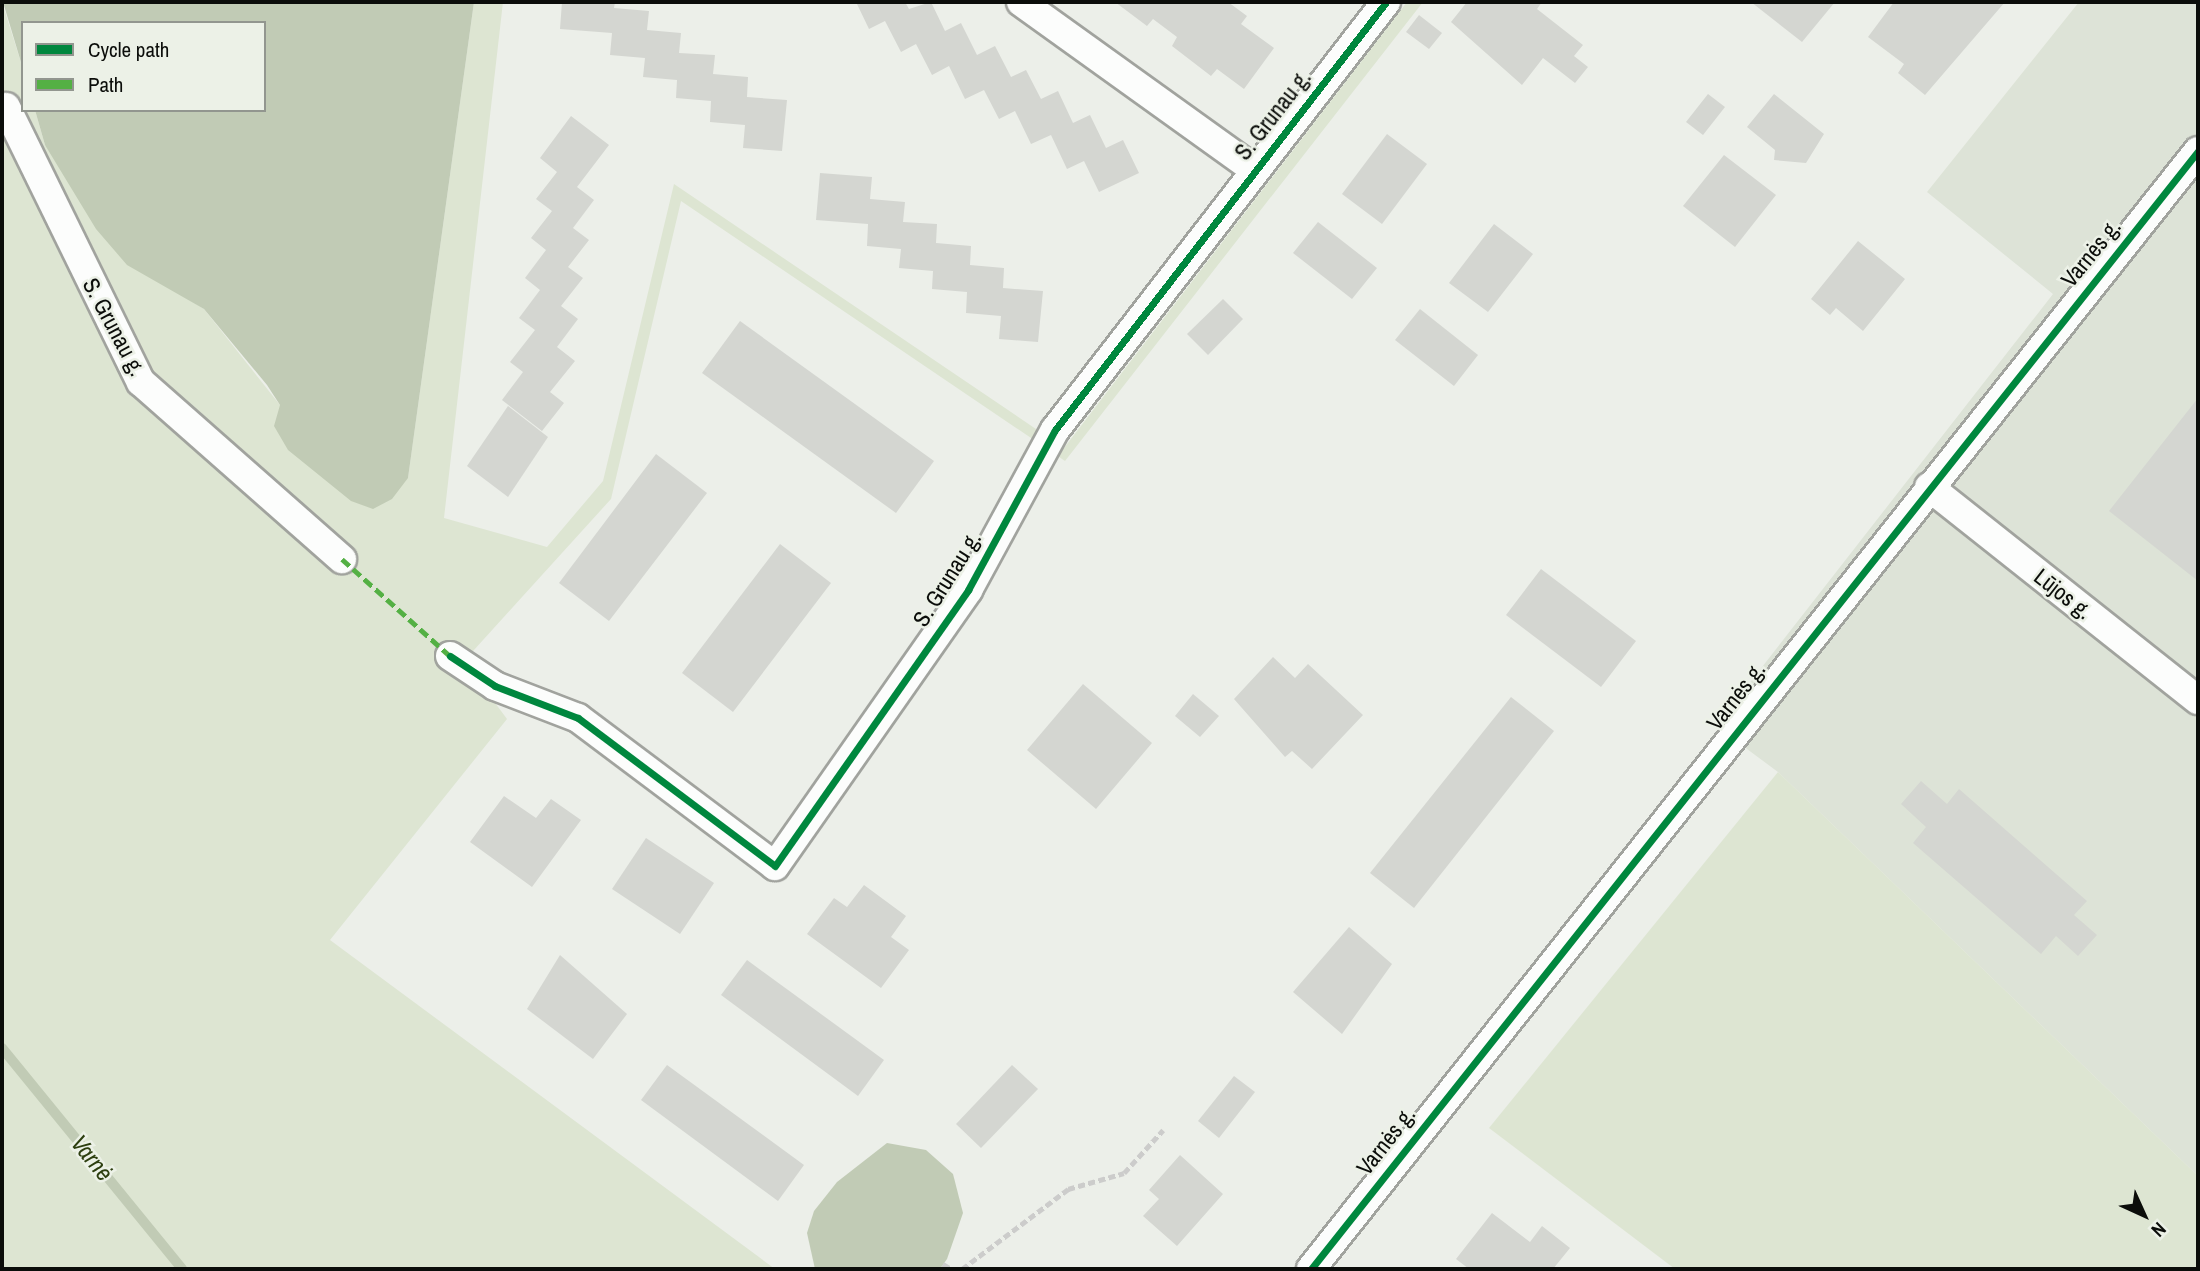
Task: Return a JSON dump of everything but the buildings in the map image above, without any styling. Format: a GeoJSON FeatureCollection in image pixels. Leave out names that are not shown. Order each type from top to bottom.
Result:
{"type":"FeatureCollection","features":[{"type":"Feature","properties":{"kind":"street"},"geometry":{"type":"LineString","coordinates":[[1021,2],[1255,170]]}},
{"type":"Feature","properties":{"kind":"street","name":"S. Grunau g."},"geometry":{"type":"LineString","coordinates":[[450,656],[495,686],[578,719],[775,866],[968,590],[1055,430],[1386,2]]}},
{"type":"Feature","properties":{"kind":"street","name":"S. Grunau g."},"geometry":{"type":"LineString","coordinates":[[6,107],[141,382],[342,559]]}},
{"type":"Feature","properties":{"kind":"street","name":"Varnės g."},"geometry":{"type":"LineString","coordinates":[[1311,1269],[1928,487],[2198,151]]}},
{"type":"Feature","properties":{"kind":"street","name":"Lūjos g."},"geometry":{"type":"LineString","coordinates":[[1928,487],[2198,700]]}},
{"type":"Feature","properties":{"kind":"path"},"geometry":{"type":"LineString","coordinates":[[962,1269],[1068,1189],[1124,1173],[1163,1130]]}},
{"type":"Feature","properties":{"kind":"path"},"geometry":{"type":"LineString","coordinates":[[943,1264],[951,1269]]}},
{"type":"Feature","properties":{"kind":"shaded area"},"geometry":{"type":"Polygon","coordinates":[[[2,2],[21,63],[21,112],[36,112],[45,145],[172,289],[204,309],[280,405],[408,478],[474,2],[503,2],[444,518],[547,547],[603,481],[674,184],[1064,448],[1407,2],[1423,2],[1065,461],[681,201],[611,499],[464,661],[507,719],[330,940],[775,1269],[2,1269],[2,2]]]}},
{"type":"Feature","properties":{"kind":"shaded area"},"geometry":{"type":"Polygon","coordinates":[[[3,2],[474,2],[408,478],[392,499],[373,509],[351,501],[288,450],[274,426],[280,405],[267,385],[204,309],[127,265],[96,229],[45,145],[36,112],[266,112],[266,21],[21,21],[21,62],[3,2]]]}},
{"type":"Feature","properties":{"kind":"shaded area"},"geometry":{"type":"Polygon","coordinates":[[[2079,2],[2198,2],[2198,1176],[1778,772],[1716,726],[2053,294],[1927,192],[2079,2]]]}},
{"type":"Feature","properties":{"kind":"shaded area"},"geometry":{"type":"Polygon","coordinates":[[[1778,772],[2198,1176],[2198,1269],[1675,1269],[1489,1128],[1778,772]]]}},
{"type":"Feature","properties":{"kind":"shaded area"},"geometry":{"type":"Polygon","coordinates":[[[887,1143],[926,1150],[953,1174],[963,1213],[947,1259],[940,1269],[815,1269],[807,1233],[814,1211],[837,1182],[887,1143]]]}},
{"type":"Feature","properties":{"kind":"waterway","name":"Varnė"},"geometry":{"type":"LineString","coordinates":[[2,1048],[182,1269]]}},
{"type":"Feature","properties":{"kind":"marked path"},"geometry":{"type":"LineString","coordinates":[[342,559],[450,656]]}},
{"type":"Feature","properties":{"kind":"cycle path"},"geometry":{"type":"LineString","coordinates":[[450,656],[495,686],[578,718],[775,866],[968,590],[1055,430],[1386,2]]}},
{"type":"Feature","properties":{"kind":"cycle path"},"geometry":{"type":"LineString","coordinates":[[1311,1269],[2198,151]]}}]}
